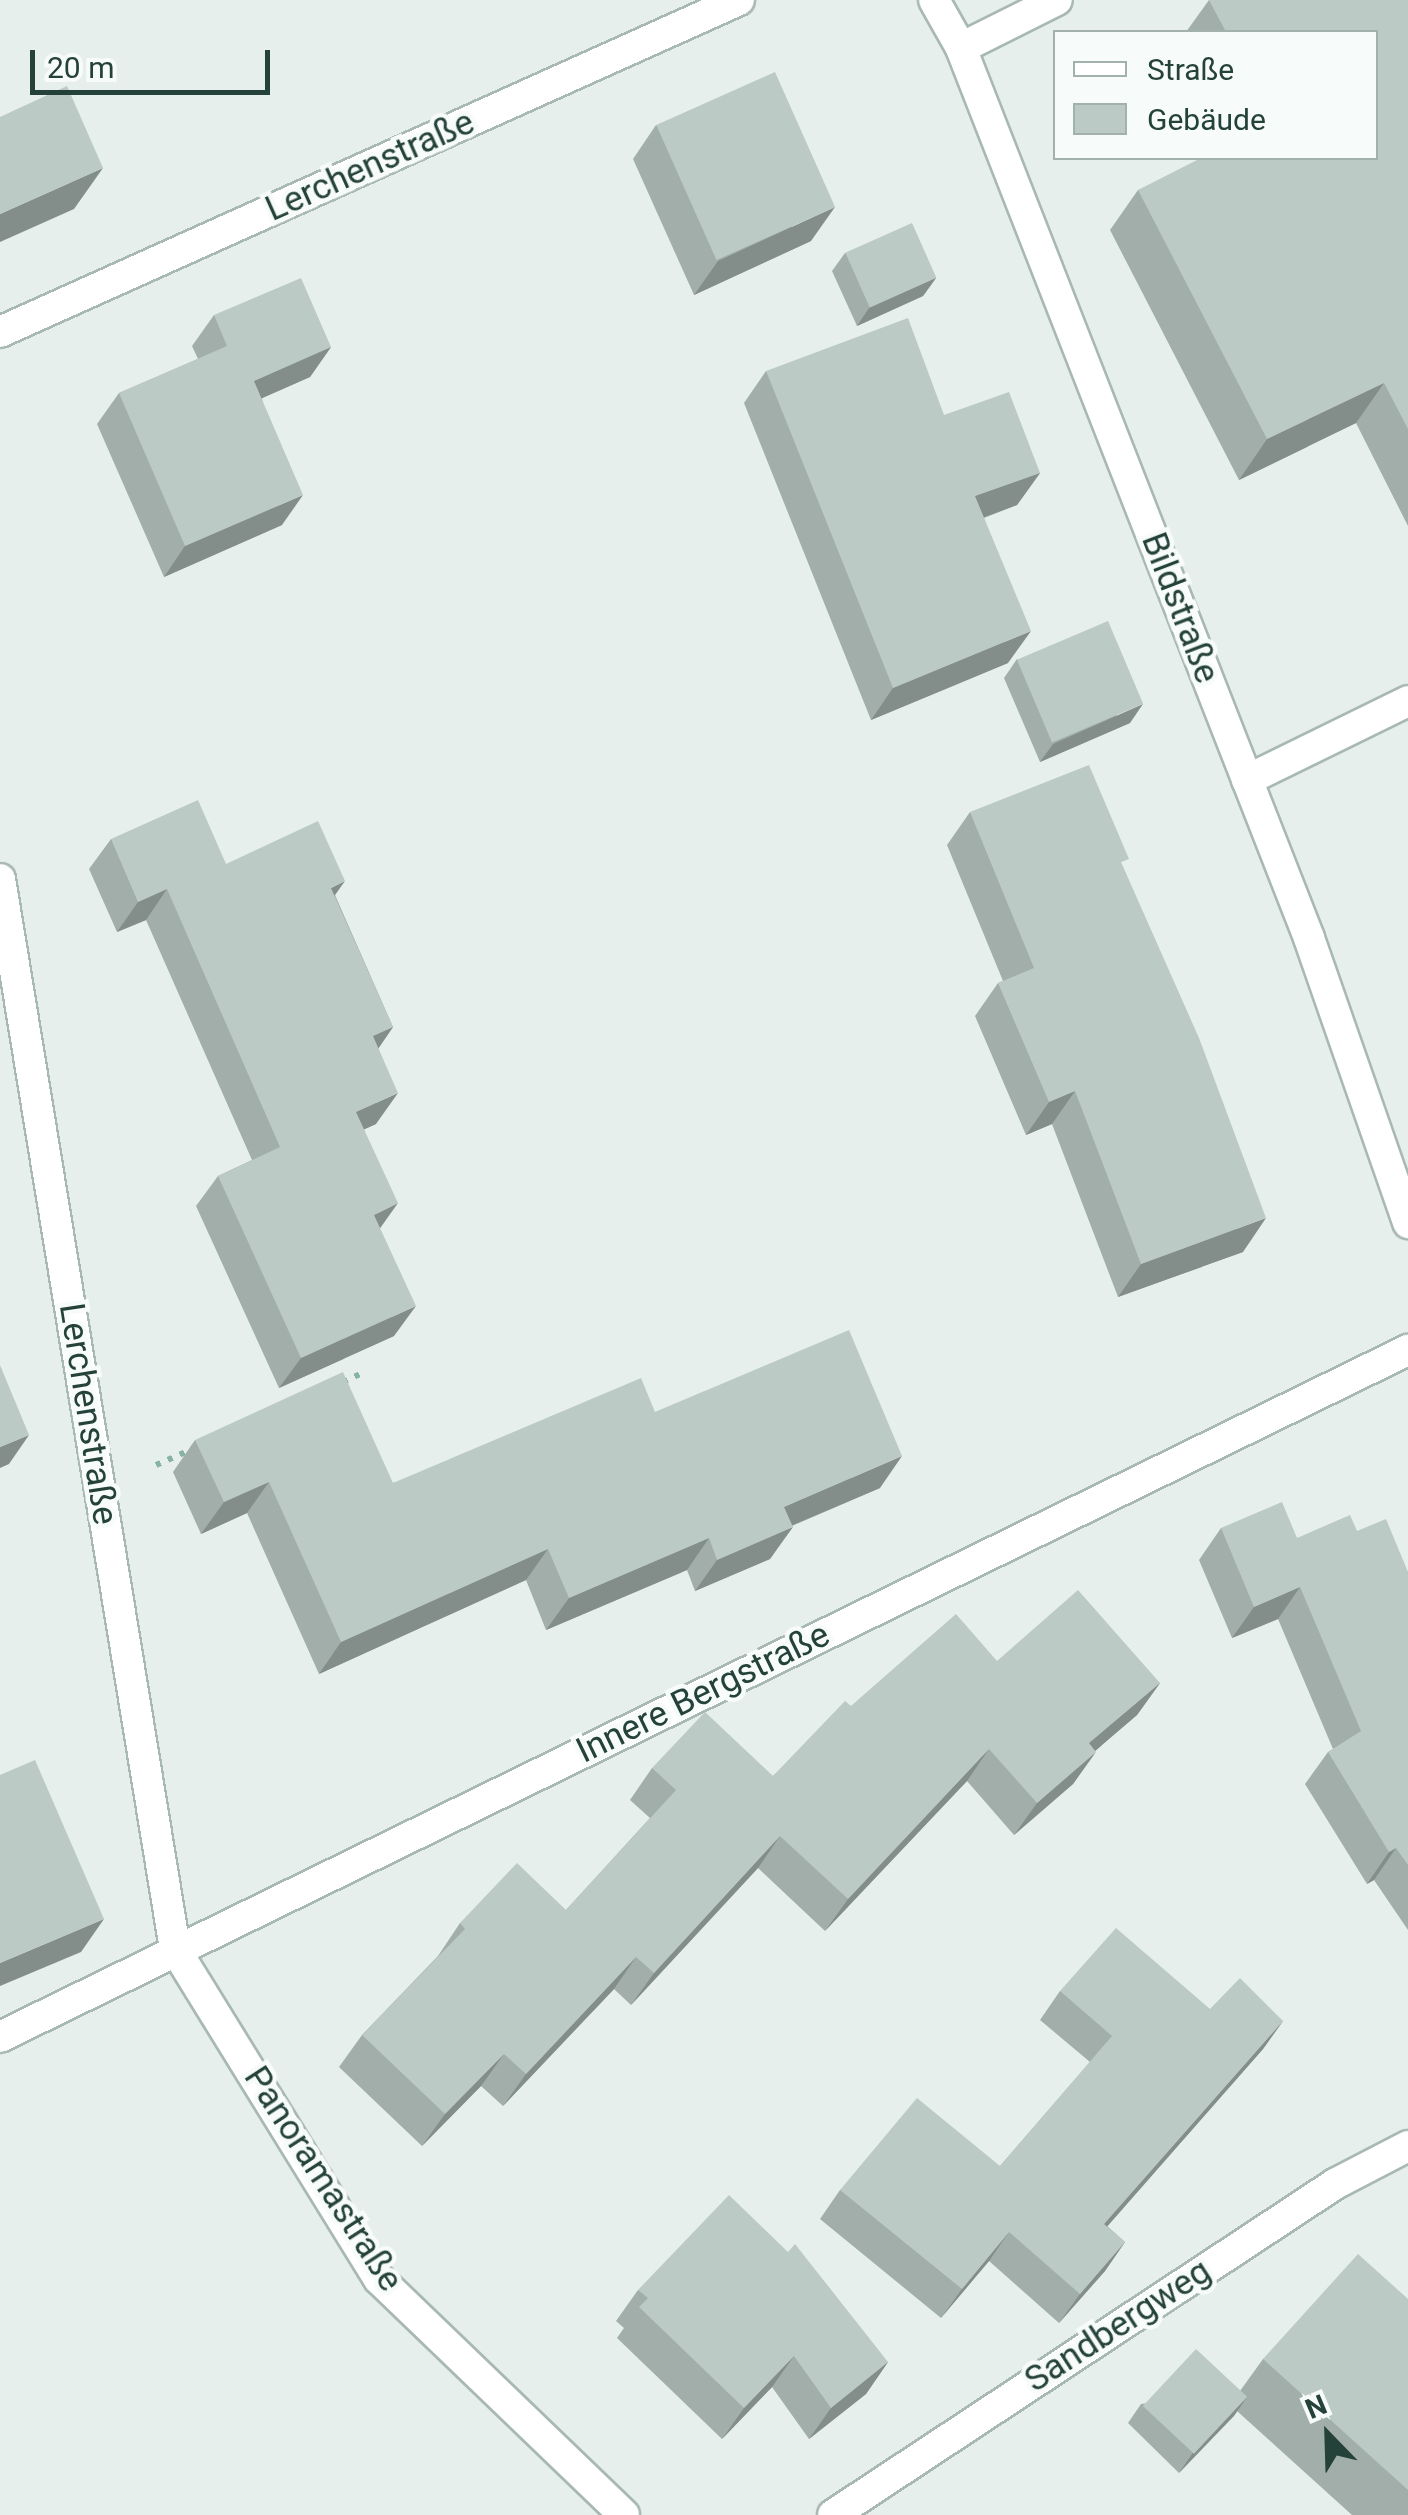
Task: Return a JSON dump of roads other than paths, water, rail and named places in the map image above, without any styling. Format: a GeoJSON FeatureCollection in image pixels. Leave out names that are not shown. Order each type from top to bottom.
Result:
{"type":"FeatureCollection","features":[{"type":"Feature","properties":{"kind":"street","name":"Lerchenstraße"},"geometry":{"type":"LineString","coordinates":[[0,332],[739,0]]}},
{"type":"Feature","properties":{"kind":"street","name":"Bildstraße"},"geometry":{"type":"LineString","coordinates":[[934,0],[961,48],[1247,780],[1408,1223]]}},
{"type":"Feature","properties":{"kind":"street"},"geometry":{"type":"LineString","coordinates":[[961,48],[1057,0]]}},
{"type":"Feature","properties":{"kind":"street"},"geometry":{"type":"LineString","coordinates":[[1247,780],[1408,701]]}},
{"type":"Feature","properties":{"kind":"street","name":"Lerchenstraße"},"geometry":{"type":"LineString","coordinates":[[0,880],[175,1950]]}},
{"type":"Feature","properties":{"kind":"street","name":"Innere Bergstraße"},"geometry":{"type":"LineString","coordinates":[[0,2037],[1408,1350]]}},
{"type":"Feature","properties":{"kind":"street","name":"Panoramastraße"},"geometry":{"type":"LineString","coordinates":[[175,1950],[380,2278],[624,2515]]}},
{"type":"Feature","properties":{"kind":"street","name":"Sandbergweg"},"geometry":{"type":"LineString","coordinates":[[833,2515],[1335,2184],[1408,2146]]}}]}
